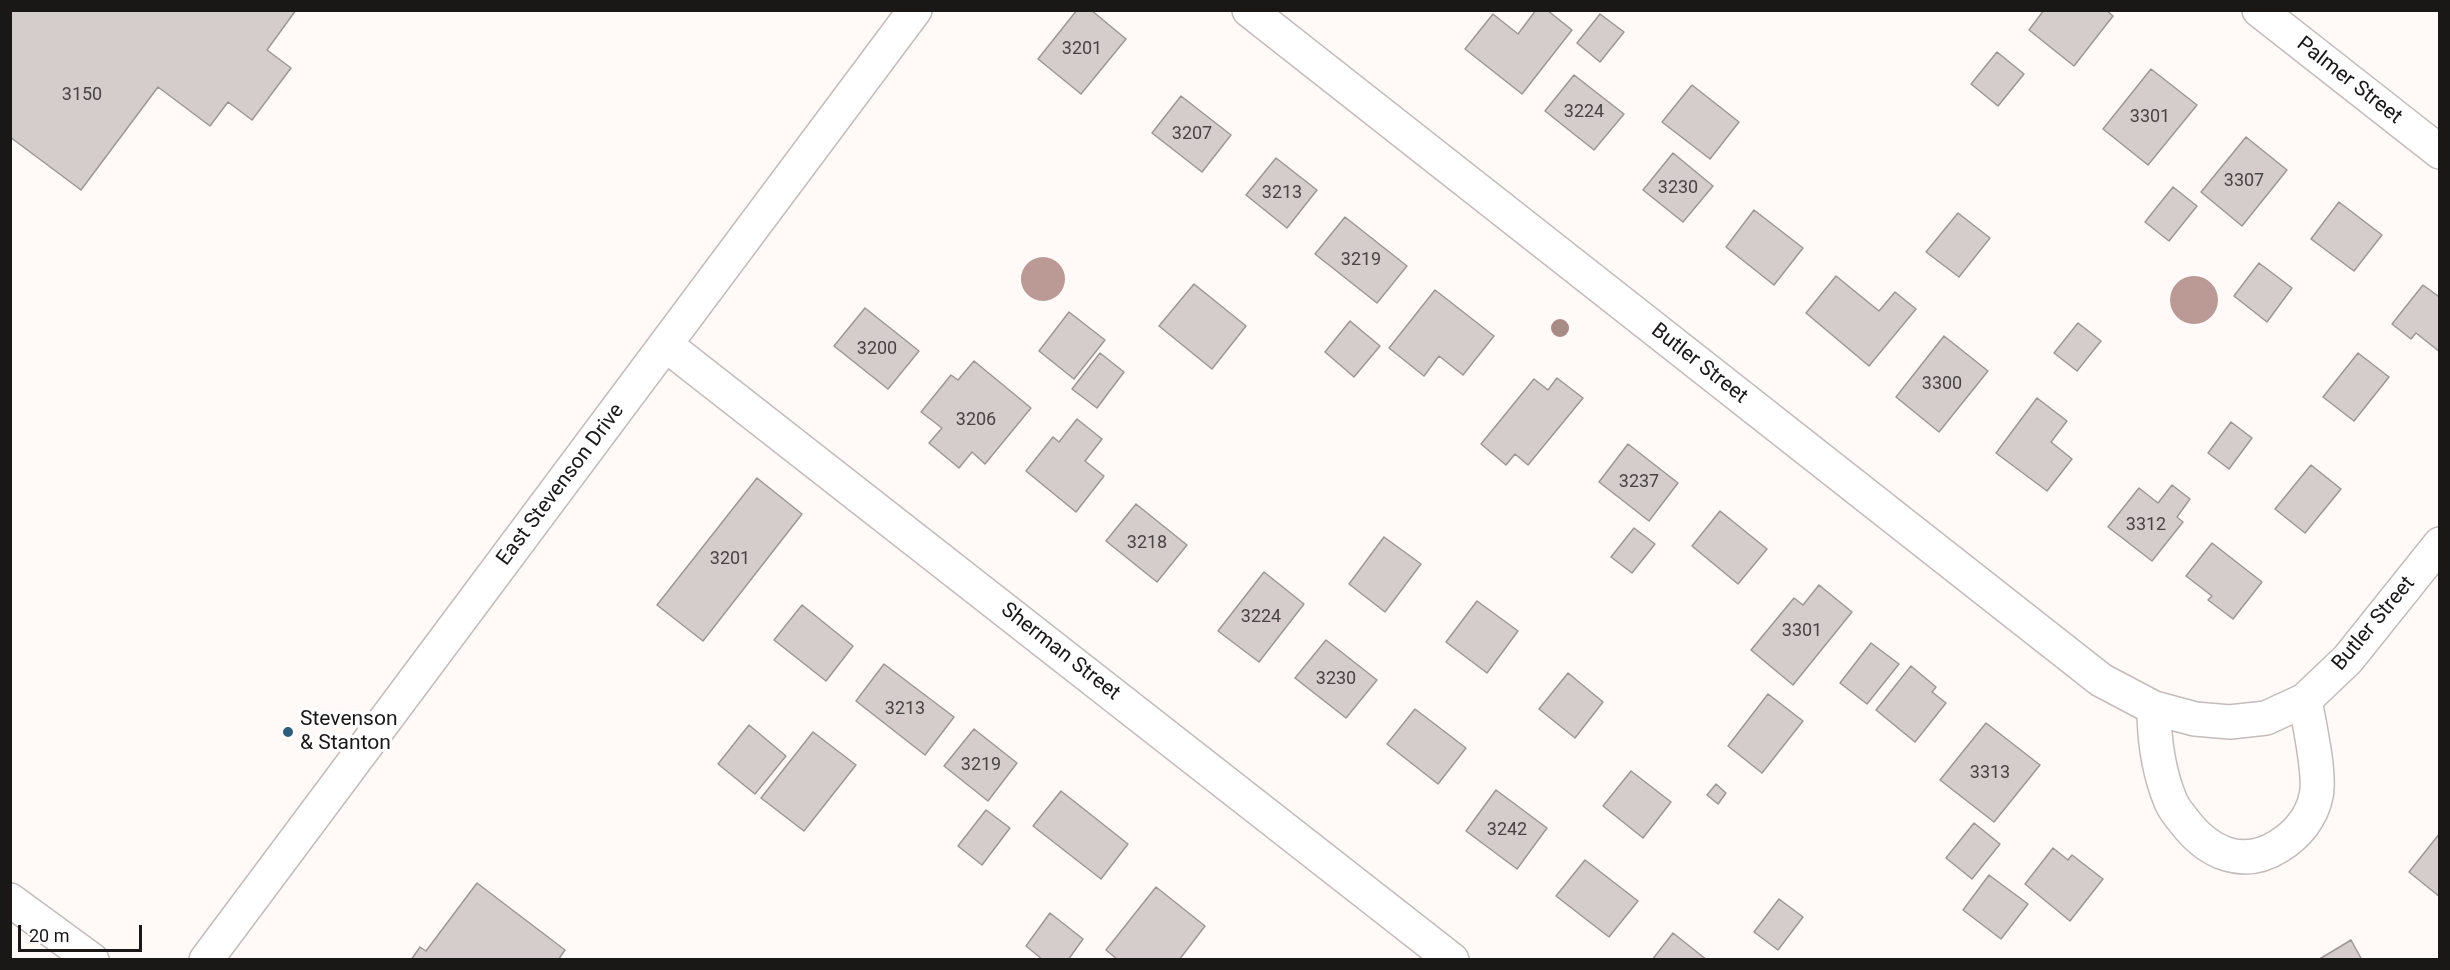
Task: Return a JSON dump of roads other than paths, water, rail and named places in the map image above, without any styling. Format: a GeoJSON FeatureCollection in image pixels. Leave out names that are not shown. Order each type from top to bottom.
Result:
{"type":"FeatureCollection","features":[{"type":"Feature","properties":{"kind":"street","name":"East Stevenson Drive"},"geometry":{"type":"LineString","coordinates":[[206,960],[915,10]]}},
{"type":"Feature","properties":{"kind":"street","name":"Butler Street"},"geometry":{"type":"LineString","coordinates":[[1249,10],[2101,680],[2154,708],[2195,719],[2230,722],[2266,718],[2305,700],[2348,659],[2439,544]]}},
{"type":"Feature","properties":{"kind":"street","name":"Palmer Street"},"geometry":{"type":"LineString","coordinates":[[2259,10],[2439,152]]}},
{"type":"Feature","properties":{"kind":"street","name":"Sherman Street"},"geometry":{"type":"LineString","coordinates":[[666,345],[1452,960]]}},
{"type":"Feature","properties":{"kind":"street"},"geometry":{"type":"LineString","coordinates":[[2154,708],[2154,739],[2161,772],[2172,805],[2193,833],[2219,853],[2251,858],[2271,851],[2293,837],[2312,811],[2317,794],[2305,700]]}},
{"type":"Feature","properties":{"kind":"street"},"geometry":{"type":"LineString","coordinates":[[11,901],[92,960]]}},
{"type":"Feature","properties":{"kind":"place","name":"Stevenson & Stanton"},"geometry":{"type":"Point","coordinates":[288,732]}}]}
